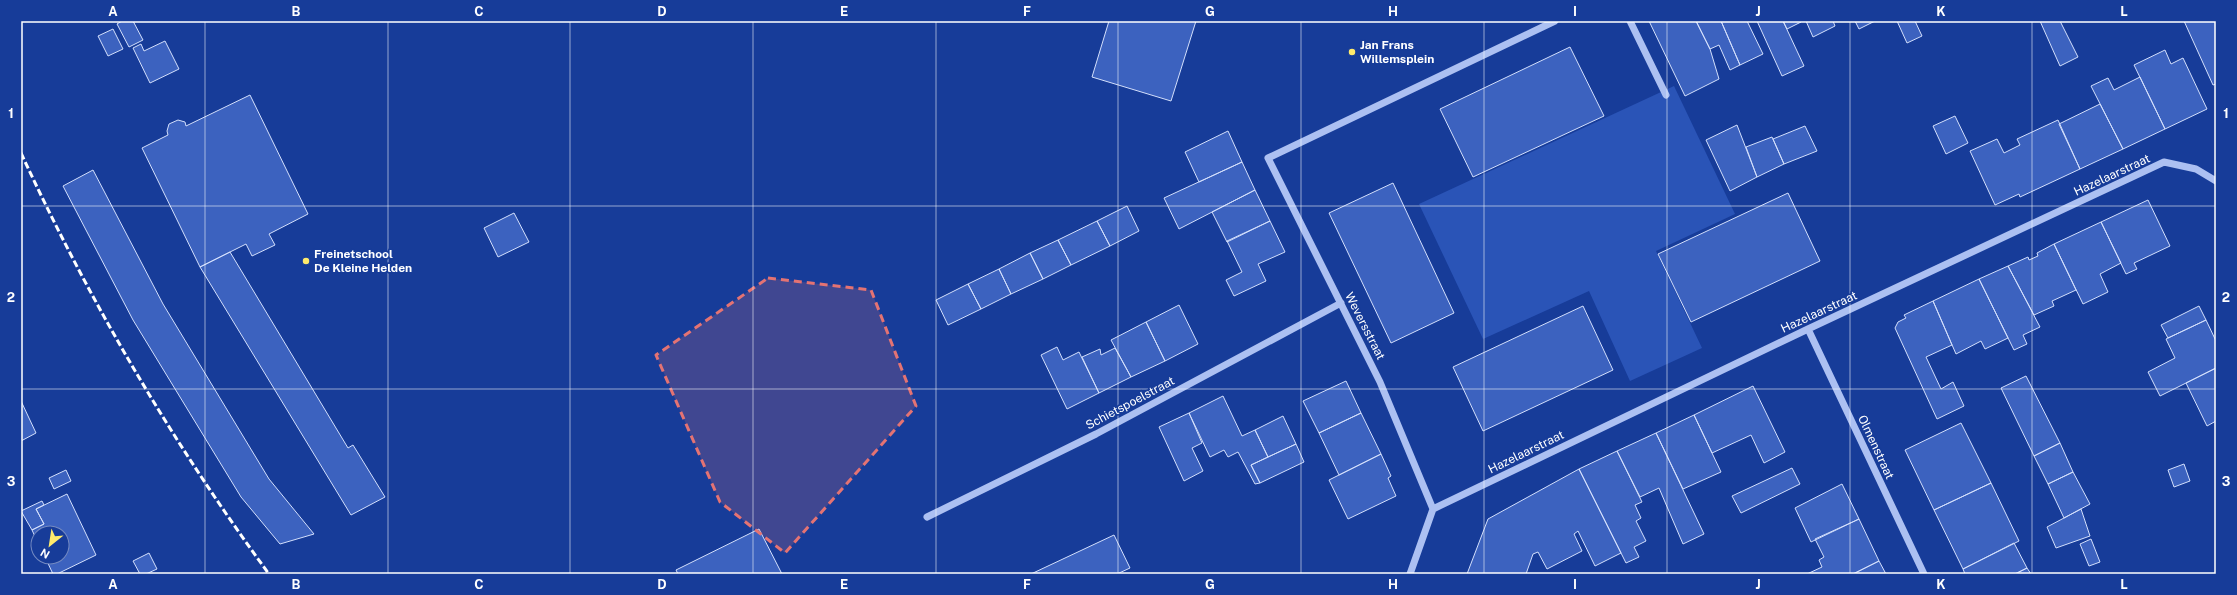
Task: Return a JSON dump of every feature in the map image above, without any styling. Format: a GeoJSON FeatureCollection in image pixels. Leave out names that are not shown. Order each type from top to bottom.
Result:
{"type":"FeatureCollection","features":[{"type":"Feature","properties":{"kind":"street","name":"Weversstraat"},"geometry":{"type":"LineString","coordinates":[[1433,509],[1380,382],[1268,158],[1555,21]]}},
{"type":"Feature","properties":{"kind":"street"},"geometry":{"type":"LineString","coordinates":[[1630,21],[1666,95]]}},
{"type":"Feature","properties":{"kind":"street","name":"Hazelaarstraat"},"geometry":{"type":"LineString","coordinates":[[1433,509],[1808,329],[2164,162],[2196,169],[2216,181]]}},
{"type":"Feature","properties":{"kind":"street","name":"Schietspoelstraat"},"geometry":{"type":"LineString","coordinates":[[927,517],[1096,434],[1341,303]]}},
{"type":"Feature","properties":{"kind":"street","name":"Olmenstraat"},"geometry":{"type":"LineString","coordinates":[[1808,329],[1924,574]]}},
{"type":"Feature","properties":{"kind":"street"},"geometry":{"type":"LineString","coordinates":[[1410,574],[1433,509]]}},
{"type":"Feature","properties":{"kind":"highlighted area"},"geometry":{"type":"Polygon","coordinates":[[[768,278],[871,290],[916,406],[785,553],[720,502],[656,355],[768,278]]]}},
{"type":"Feature","properties":{"kind":"shaded area"},"geometry":{"type":"Polygon","coordinates":[[[1674,86],[1735,214],[1656,251],[1702,348],[1630,381],[1589,291],[1483,339],[1419,204],[1674,86]]]}},
{"type":"Feature","properties":{"kind":"building"},"geometry":{"type":"Polygon","coordinates":[[[122,21],[133,21],[143,40],[129,47],[117,24],[122,21]]]}},
{"type":"Feature","properties":{"kind":"building"},"geometry":{"type":"Polygon","coordinates":[[[1109,21],[1196,21],[1171,101],[1092,77],[1109,21]]]}},
{"type":"Feature","properties":{"kind":"building"},"geometry":{"type":"Polygon","coordinates":[[[1649,21],[1696,21],[1710,49],[1719,79],[1685,96],[1649,21]]]}},
{"type":"Feature","properties":{"kind":"building"},"geometry":{"type":"Polygon","coordinates":[[[1696,21],[1721,21],[1740,65],[1730,70],[1719,45],[1710,49],[1696,21]]]}},
{"type":"Feature","properties":{"kind":"building"},"geometry":{"type":"Polygon","coordinates":[[[1721,21],[1747,21],[1763,54],[1740,65],[1721,21]]]}},
{"type":"Feature","properties":{"kind":"building"},"geometry":{"type":"Polygon","coordinates":[[[1757,21],[1783,21],[1804,66],[1782,76],[1757,21]]]}},
{"type":"Feature","properties":{"kind":"building"},"geometry":{"type":"Polygon","coordinates":[[[1783,21],[1800,21],[1801,22],[1787,29],[1783,21]]]}},
{"type":"Feature","properties":{"kind":"building"},"geometry":{"type":"Polygon","coordinates":[[[1806,21],[1833,21],[1835,26],[1813,37],[1806,21]]]}},
{"type":"Feature","properties":{"kind":"building"},"geometry":{"type":"Polygon","coordinates":[[[1855,21],[1875,21],[1859,29],[1855,21]]]}},
{"type":"Feature","properties":{"kind":"building"},"geometry":{"type":"Polygon","coordinates":[[[1897,21],[1915,21],[1922,36],[1907,43],[1897,21]]]}},
{"type":"Feature","properties":{"kind":"building"},"geometry":{"type":"Polygon","coordinates":[[[2040,21],[2060,21],[2078,57],[2060,66],[2040,21]]]}},
{"type":"Feature","properties":{"kind":"building"},"geometry":{"type":"Polygon","coordinates":[[[2184,21],[2216,21],[2216,84],[2213,85],[2184,21]]]}},
{"type":"Feature","properties":{"kind":"building"},"geometry":{"type":"Polygon","coordinates":[[[113,29],[123,49],[108,56],[98,36],[113,29]]]}},
{"type":"Feature","properties":{"kind":"building"},"geometry":{"type":"Polygon","coordinates":[[[165,41],[179,69],[150,83],[133,48],[141,44],[144,51],[165,41]]]}},
{"type":"Feature","properties":{"kind":"building"},"geometry":{"type":"Polygon","coordinates":[[[1570,47],[1604,116],[1473,177],[1440,109],[1570,47]]]}},
{"type":"Feature","properties":{"kind":"building"},"geometry":{"type":"Polygon","coordinates":[[[2165,50],[2171,64],[2183,58],[2207,109],[2165,129],[2134,65],[2165,50]]]}},
{"type":"Feature","properties":{"kind":"building"},"geometry":{"type":"Polygon","coordinates":[[[2140,77],[2165,129],[2123,149],[2091,86],[2108,78],[2114,90],[2140,77]]]}},
{"type":"Feature","properties":{"kind":"building"},"geometry":{"type":"Polygon","coordinates":[[[250,95],[308,214],[269,234],[275,245],[252,256],[246,244],[200,267],[142,148],[168,135],[167,131],[169,124],[178,120],[185,122],[186,126],[250,95]]]}},
{"type":"Feature","properties":{"kind":"building"},"geometry":{"type":"Polygon","coordinates":[[[2100,104],[2123,149],[2080,169],[2059,124],[2100,104]]]}},
{"type":"Feature","properties":{"kind":"building"},"geometry":{"type":"Polygon","coordinates":[[[1955,116],[1968,143],[1946,154],[1933,126],[1955,116]]]}},
{"type":"Feature","properties":{"kind":"building"},"geometry":{"type":"Polygon","coordinates":[[[2058,120],[2080,169],[2020,197],[2019,194],[1995,205],[1970,151],[1997,139],[2004,153],[2020,145],[2017,139],[2058,120]]]}},
{"type":"Feature","properties":{"kind":"building"},"geometry":{"type":"Polygon","coordinates":[[[1737,125],[1757,177],[1730,191],[1706,140],[1737,125]]]}},
{"type":"Feature","properties":{"kind":"building"},"geometry":{"type":"Polygon","coordinates":[[[1805,126],[1817,151],[1784,164],[1773,139],[1805,126]]]}},
{"type":"Feature","properties":{"kind":"building"},"geometry":{"type":"Polygon","coordinates":[[[1228,131],[1242,162],[1199,182],[1185,152],[1228,131]]]}},
{"type":"Feature","properties":{"kind":"building"},"geometry":{"type":"Polygon","coordinates":[[[1772,137],[1784,164],[1757,177],[1746,147],[1772,137]]]}},
{"type":"Feature","properties":{"kind":"building"},"geometry":{"type":"Polygon","coordinates":[[[1242,162],[1255,190],[1179,229],[1164,198],[1242,162]]]}},
{"type":"Feature","properties":{"kind":"building"},"geometry":{"type":"Polygon","coordinates":[[[93,170],[163,304],[269,479],[314,534],[280,544],[241,497],[133,320],[63,186],[93,170]]]}},
{"type":"Feature","properties":{"kind":"building"},"geometry":{"type":"Polygon","coordinates":[[[1393,183],[1454,313],[1391,343],[1329,213],[1393,183]]]}},
{"type":"Feature","properties":{"kind":"building"},"geometry":{"type":"Polygon","coordinates":[[[1255,190],[1270,221],[1227,242],[1212,212],[1255,190]]]}},
{"type":"Feature","properties":{"kind":"building"},"geometry":{"type":"Polygon","coordinates":[[[1788,193],[1820,261],[1691,322],[1658,254],[1788,193]]]}},
{"type":"Feature","properties":{"kind":"building"},"geometry":{"type":"Polygon","coordinates":[[[2148,200],[2170,246],[2134,263],[2137,269],[2126,274],[2101,222],[2148,200]]]}},
{"type":"Feature","properties":{"kind":"building"},"geometry":{"type":"Polygon","coordinates":[[[1127,206],[1139,231],[1110,246],[1097,221],[1127,206]]]}},
{"type":"Feature","properties":{"kind":"building"},"geometry":{"type":"Polygon","coordinates":[[[514,213],[529,242],[498,257],[484,228],[514,213]]]}},
{"type":"Feature","properties":{"kind":"building"},"geometry":{"type":"Polygon","coordinates":[[[1097,221],[1110,246],[1071,265],[1058,240],[1097,221]]]}},
{"type":"Feature","properties":{"kind":"building"},"geometry":{"type":"Polygon","coordinates":[[[1270,221],[1285,252],[1258,264],[1266,281],[1234,296],[1226,280],[1242,272],[1227,241],[1270,221]]]}},
{"type":"Feature","properties":{"kind":"building"},"geometry":{"type":"Polygon","coordinates":[[[2101,222],[2121,263],[2100,274],[2108,292],[2083,304],[2054,244],[2101,222]]]}},
{"type":"Feature","properties":{"kind":"building"},"geometry":{"type":"Polygon","coordinates":[[[1058,240],[1071,265],[1043,279],[1030,253],[1058,240]]]}},
{"type":"Feature","properties":{"kind":"building"},"geometry":{"type":"Polygon","coordinates":[[[2054,244],[2076,290],[2052,301],[2054,306],[2034,315],[2008,266],[2028,257],[2029,260],[2038,256],[2037,253],[2054,244]]]}},
{"type":"Feature","properties":{"kind":"building"},"geometry":{"type":"Polygon","coordinates":[[[230,252],[348,448],[353,445],[385,497],[351,515],[200,267],[230,252]]]}},
{"type":"Feature","properties":{"kind":"building"},"geometry":{"type":"Polygon","coordinates":[[[1030,253],[1043,279],[1011,294],[999,269],[1030,253]]]}},
{"type":"Feature","properties":{"kind":"building"},"geometry":{"type":"Polygon","coordinates":[[[2008,266],[2040,327],[2023,335],[2027,344],[2014,350],[1979,279],[2008,266]]]}},
{"type":"Feature","properties":{"kind":"building"},"geometry":{"type":"Polygon","coordinates":[[[999,269],[1011,294],[981,309],[968,284],[999,269]]]}},
{"type":"Feature","properties":{"kind":"building"},"geometry":{"type":"Polygon","coordinates":[[[1979,279],[2008,338],[1985,349],[1981,341],[1956,354],[1933,301],[1979,279]]]}},
{"type":"Feature","properties":{"kind":"building"},"geometry":{"type":"Polygon","coordinates":[[[968,284],[981,309],[948,325],[936,300],[968,284]]]}},
{"type":"Feature","properties":{"kind":"building"},"geometry":{"type":"Polygon","coordinates":[[[1933,301],[1952,345],[1926,357],[1941,389],[1953,382],[1964,406],[1937,419],[1895,328],[1898,322],[1906,318],[1904,315],[1933,301]]]}},
{"type":"Feature","properties":{"kind":"building"},"geometry":{"type":"Polygon","coordinates":[[[1179,305],[1198,344],[1165,361],[1146,322],[1179,305]]]}},
{"type":"Feature","properties":{"kind":"building"},"geometry":{"type":"Polygon","coordinates":[[[1583,306],[1613,370],[1483,431],[1453,367],[1583,306]]]}},
{"type":"Feature","properties":{"kind":"building"},"geometry":{"type":"Polygon","coordinates":[[[2199,306],[2206,320],[2168,338],[2161,325],[2199,306]]]}},
{"type":"Feature","properties":{"kind":"building"},"geometry":{"type":"Polygon","coordinates":[[[2206,320],[2216,341],[2216,368],[2160,396],[2148,372],[2175,358],[2166,339],[2206,320]]]}},
{"type":"Feature","properties":{"kind":"building"},"geometry":{"type":"Polygon","coordinates":[[[1146,322],[1165,361],[1131,377],[1111,340],[1146,322]]]}},
{"type":"Feature","properties":{"kind":"building"},"geometry":{"type":"Polygon","coordinates":[[[1057,347],[1063,360],[1079,352],[1099,393],[1067,409],[1041,355],[1057,347]]]}},
{"type":"Feature","properties":{"kind":"building"},"geometry":{"type":"Polygon","coordinates":[[[1115,348],[1131,377],[1099,393],[1082,357],[1100,349],[1101,355],[1115,348]]]}},
{"type":"Feature","properties":{"kind":"building"},"geometry":{"type":"Polygon","coordinates":[[[2216,368],[2216,421],[2207,426],[2186,383],[2216,368]]]}},
{"type":"Feature","properties":{"kind":"building"},"geometry":{"type":"Polygon","coordinates":[[[2026,376],[2060,443],[2034,456],[2001,388],[2026,376]]]}},
{"type":"Feature","properties":{"kind":"building"},"geometry":{"type":"Polygon","coordinates":[[[1346,381],[1361,413],[1319,433],[1303,401],[1346,381]]]}},
{"type":"Feature","properties":{"kind":"building"},"geometry":{"type":"Polygon","coordinates":[[[1753,386],[1785,452],[1764,463],[1751,435],[1712,453],[1694,415],[1753,386]]]}},
{"type":"Feature","properties":{"kind":"building"},"geometry":{"type":"Polygon","coordinates":[[[1223,396],[1242,436],[1255,430],[1268,457],[1251,465],[1260,483],[1255,484],[1238,452],[1228,457],[1224,450],[1210,457],[1189,413],[1223,396]]]}},
{"type":"Feature","properties":{"kind":"building"},"geometry":{"type":"Polygon","coordinates":[[[21,401],[36,433],[21,441],[21,401]]]}},
{"type":"Feature","properties":{"kind":"building"},"geometry":{"type":"Polygon","coordinates":[[[1189,413],[1202,443],[1192,448],[1203,471],[1184,481],[1159,427],[1189,413]]]}},
{"type":"Feature","properties":{"kind":"building"},"geometry":{"type":"Polygon","coordinates":[[[1361,413],[1381,454],[1339,475],[1319,433],[1361,413]]]}},
{"type":"Feature","properties":{"kind":"building"},"geometry":{"type":"Polygon","coordinates":[[[1694,415],[1721,472],[1683,489],[1656,433],[1694,415]]]}},
{"type":"Feature","properties":{"kind":"building"},"geometry":{"type":"Polygon","coordinates":[[[1283,416],[1296,444],[1268,457],[1255,430],[1283,416]]]}},
{"type":"Feature","properties":{"kind":"building"},"geometry":{"type":"Polygon","coordinates":[[[1961,423],[1991,483],[1934,510],[1905,450],[1961,423]]]}},
{"type":"Feature","properties":{"kind":"building"},"geometry":{"type":"Polygon","coordinates":[[[1656,433],[1704,534],[1683,544],[1659,488],[1640,497],[1617,451],[1656,433]]]}},
{"type":"Feature","properties":{"kind":"building"},"geometry":{"type":"Polygon","coordinates":[[[2060,443],[2073,472],[2048,484],[2034,456],[2060,443]]]}},
{"type":"Feature","properties":{"kind":"building"},"geometry":{"type":"Polygon","coordinates":[[[1296,444],[1304,462],[1260,483],[1251,465],[1296,444]]]}},
{"type":"Feature","properties":{"kind":"building"},"geometry":{"type":"Polygon","coordinates":[[[1617,451],[1642,502],[1635,505],[1641,518],[1636,521],[1646,541],[1634,547],[1639,557],[1626,563],[1579,469],[1617,451]]]}},
{"type":"Feature","properties":{"kind":"building"},"geometry":{"type":"Polygon","coordinates":[[[1381,454],[1391,476],[1388,478],[1396,496],[1348,519],[1329,480],[1381,454]]]}},
{"type":"Feature","properties":{"kind":"building"},"geometry":{"type":"Polygon","coordinates":[[[2184,464],[2190,481],[2174,487],[2168,470],[2184,464]]]}},
{"type":"Feature","properties":{"kind":"building"},"geometry":{"type":"Polygon","coordinates":[[[1792,468],[1800,484],[1741,513],[1732,496],[1792,468]]]}},
{"type":"Feature","properties":{"kind":"building"},"geometry":{"type":"Polygon","coordinates":[[[1579,469],[1621,553],[1595,566],[1578,531],[1574,534],[1582,551],[1547,569],[1538,552],[1533,554],[1526,574],[1467,574],[1488,519],[1579,469]]]}},
{"type":"Feature","properties":{"kind":"building"},"geometry":{"type":"Polygon","coordinates":[[[66,470],[71,481],[54,489],[49,478],[66,470]]]}},
{"type":"Feature","properties":{"kind":"building"},"geometry":{"type":"Polygon","coordinates":[[[2073,472],[2090,504],[2064,518],[2048,484],[2073,472]]]}},
{"type":"Feature","properties":{"kind":"building"},"geometry":{"type":"Polygon","coordinates":[[[1991,483],[2019,541],[1963,569],[1934,510],[1991,483]]]}},
{"type":"Feature","properties":{"kind":"building"},"geometry":{"type":"Polygon","coordinates":[[[1842,484],[1859,519],[1811,542],[1795,508],[1842,484]]]}},
{"type":"Feature","properties":{"kind":"building"},"geometry":{"type":"Polygon","coordinates":[[[67,494],[96,555],[57,574],[53,574],[49,565],[70,565],[70,525],[42,525],[44,524],[36,509],[67,494]]]}},
{"type":"Feature","properties":{"kind":"building"},"geometry":{"type":"Polygon","coordinates":[[[42,501],[44,505],[36,509],[44,524],[30,525],[30,527],[21,511],[42,501]]]}},
{"type":"Feature","properties":{"kind":"building"},"geometry":{"type":"Polygon","coordinates":[[[2081,509],[2090,536],[2056,548],[2047,527],[2081,509]]]}},
{"type":"Feature","properties":{"kind":"building"},"geometry":{"type":"Polygon","coordinates":[[[1859,519],[1879,561],[1853,574],[1807,574],[1822,567],[1819,560],[1824,557],[1815,539],[1859,519]]]}},
{"type":"Feature","properties":{"kind":"building"},"geometry":{"type":"Polygon","coordinates":[[[759,529],[782,574],[678,574],[676,570],[759,529]]]}},
{"type":"Feature","properties":{"kind":"building"},"geometry":{"type":"Polygon","coordinates":[[[1114,535],[1130,568],[1117,574],[1031,574],[1114,535]]]}},
{"type":"Feature","properties":{"kind":"building"},"geometry":{"type":"Polygon","coordinates":[[[2091,539],[2100,562],[2089,566],[2080,544],[2091,539]]]}},
{"type":"Feature","properties":{"kind":"building"},"geometry":{"type":"Polygon","coordinates":[[[2014,543],[2027,568],[2015,574],[1965,574],[1963,569],[2014,543]]]}},
{"type":"Feature","properties":{"kind":"building"},"geometry":{"type":"Polygon","coordinates":[[[149,553],[157,569],[146,574],[140,574],[133,561],[149,553]]]}},
{"type":"Feature","properties":{"kind":"building"},"geometry":{"type":"Polygon","coordinates":[[[1879,561],[1886,574],[1853,574],[1879,561]]]}},
{"type":"Feature","properties":{"kind":"building"},"geometry":{"type":"Polygon","coordinates":[[[2027,568],[2031,574],[2015,574],[2027,568]]]}},
{"type":"Feature","properties":{"kind":"railway"},"geometry":{"type":"LineString","coordinates":[[21,153],[75,263],[134,370],[199,473],[269,574]]}},
{"type":"Feature","properties":{"kind":"place","name":"Jan Frans Willemsplein"},"geometry":{"type":"Point","coordinates":[1352,52]}},
{"type":"Feature","properties":{"kind":"place","name":"Freinetschool De Kleine Helden"},"geometry":{"type":"Point","coordinates":[306,261]}}]}
